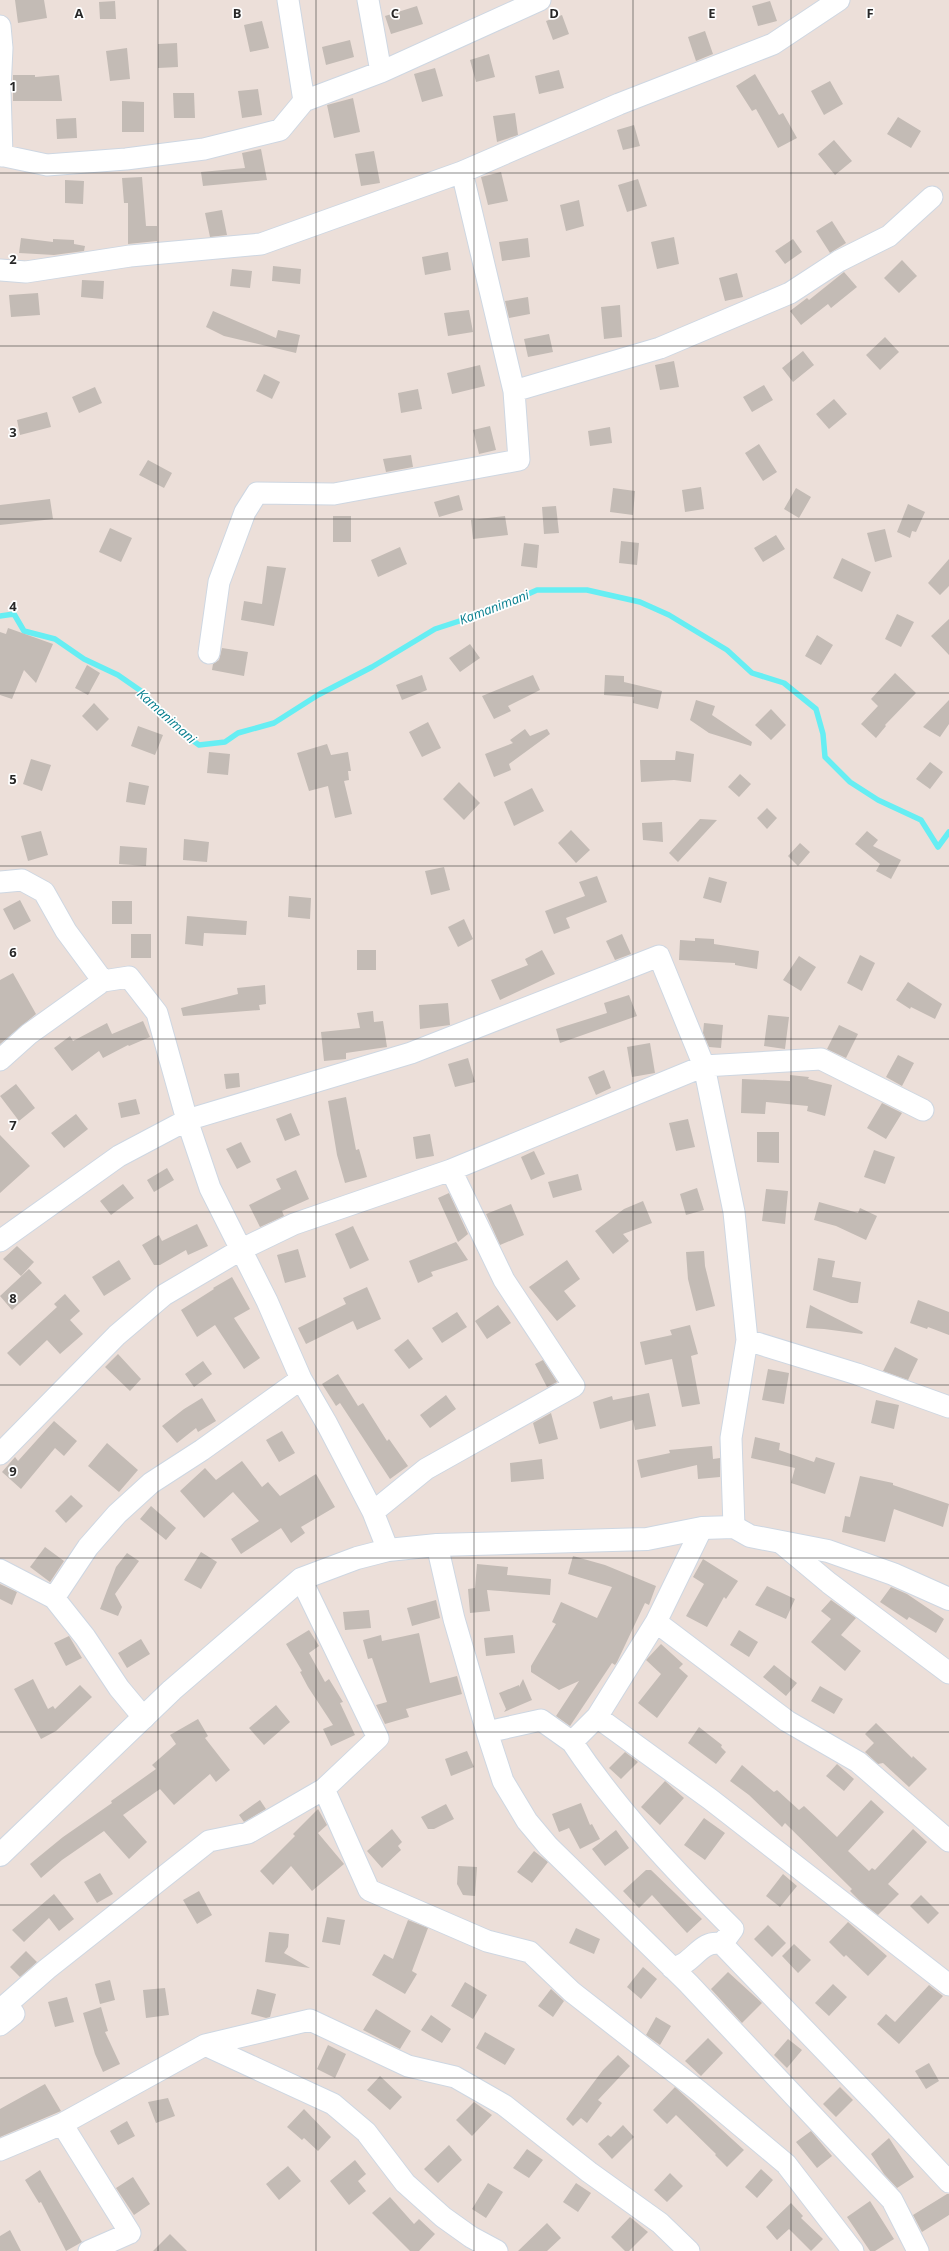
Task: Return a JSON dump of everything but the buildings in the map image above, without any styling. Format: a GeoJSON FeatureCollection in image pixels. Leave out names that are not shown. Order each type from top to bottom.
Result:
{"type":"FeatureCollection","features":[{"type":"Feature","properties":{"kind":"street"},"geometry":{"type":"LineString","coordinates":[[288,0],[304,101]]}},
{"type":"Feature","properties":{"kind":"street"},"geometry":{"type":"LineString","coordinates":[[368,0],[380,72]]}},
{"type":"Feature","properties":{"kind":"street"},"geometry":{"type":"LineString","coordinates":[[0,26],[2,48],[0,90],[1,156],[47,164],[126,159],[204,149],[280,130],[304,101],[380,72],[540,0]]}},
{"type":"Feature","properties":{"kind":"street"},"geometry":{"type":"LineString","coordinates":[[0,270],[26,272],[130,256],[261,244],[462,172],[618,104],[773,44],[839,0]]}},
{"type":"Feature","properties":{"kind":"street"},"geometry":{"type":"LineString","coordinates":[[209,653],[219,582],[245,512],[257,493],[334,494],[519,460],[514,391],[462,172]]}},
{"type":"Feature","properties":{"kind":"street"},"geometry":{"type":"LineString","coordinates":[[514,391],[660,348],[790,293],[839,261],[889,236],[932,197]]}},
{"type":"Feature","properties":{"kind":"street"},"geometry":{"type":"LineString","coordinates":[[0,882],[22,880],[44,892],[66,931],[103,981]]}},
{"type":"Feature","properties":{"kind":"street"},"geometry":{"type":"LineString","coordinates":[[0,1241],[120,1156],[187,1120],[410,1053],[659,956],[704,1066],[734,1212],[747,1340],[731,1438],[734,1527]]}},
{"type":"Feature","properties":{"kind":"street"},"geometry":{"type":"LineString","coordinates":[[0,1060],[29,1034],[103,981],[129,977],[157,1013],[187,1120],[210,1188],[242,1249],[301,1378],[373,1512],[388,1550]]}},
{"type":"Feature","properties":{"kind":"street"},"geometry":{"type":"LineString","coordinates":[[0,1454],[117,1335],[164,1295],[242,1249],[294,1224],[451,1170],[704,1066],[821,1059],[923,1110]]}},
{"type":"Feature","properties":{"kind":"street"},"geometry":{"type":"LineString","coordinates":[[373,1512],[426,1469],[574,1386],[504,1280],[451,1170]]}},
{"type":"Feature","properties":{"kind":"street"},"geometry":{"type":"LineString","coordinates":[[747,1340],[857,1374],[949,1407]]}},
{"type":"Feature","properties":{"kind":"street"},"geometry":{"type":"LineString","coordinates":[[54,1598],[88,1547],[117,1514],[146,1488],[301,1378]]}},
{"type":"Feature","properties":{"kind":"street"},"geometry":{"type":"LineString","coordinates":[[0,1855],[172,1690],[301,1580],[356,1558],[388,1550],[438,1545],[647,1539],[702,1528],[734,1527],[750,1536],[828,1551],[893,1574],[949,1599]]}},
{"type":"Feature","properties":{"kind":"street"},"geometry":{"type":"LineString","coordinates":[[572,1742],[597,1717],[656,1622],[702,1528]]}},
{"type":"Feature","properties":{"kind":"street"},"geometry":{"type":"LineString","coordinates":[[780,1542],[829,1584],[949,1672]]}},
{"type":"Feature","properties":{"kind":"street"},"geometry":{"type":"LineString","coordinates":[[438,1545],[454,1619],[487,1732],[503,1781],[527,1821],[548,1846],[672,1968],[892,2200],[918,2251]]}},
{"type":"Feature","properties":{"kind":"street"},"geometry":{"type":"LineString","coordinates":[[0,1570],[54,1598],[85,1637],[119,1688],[144,1718]]}},
{"type":"Feature","properties":{"kind":"street"},"geometry":{"type":"LineString","coordinates":[[0,2025],[14,2014],[7,2004],[47,1969],[209,1841],[248,1833],[324,1789],[378,1738],[301,1580]]}},
{"type":"Feature","properties":{"kind":"street"},"geometry":{"type":"LineString","coordinates":[[656,1622],[787,1721],[858,1762],[949,1841]]}},
{"type":"Feature","properties":{"kind":"street"},"geometry":{"type":"LineString","coordinates":[[597,1717],[710,1799],[949,1985]]}},
{"type":"Feature","properties":{"kind":"street"},"geometry":{"type":"LineString","coordinates":[[487,1732],[541,1720],[572,1742],[599,1783],[658,1852],[733,1929],[722,1944]]}},
{"type":"Feature","properties":{"kind":"street"},"geometry":{"type":"LineString","coordinates":[[324,1789],[369,1890],[487,1941],[530,1952],[572,1992],[700,2092],[786,2164],[853,2251]]}},
{"type":"Feature","properties":{"kind":"street"},"geometry":{"type":"LineString","coordinates":[[672,1968],[682,1966],[707,1944],[722,1944],[949,2182]]}},
{"type":"Feature","properties":{"kind":"street"},"geometry":{"type":"LineString","coordinates":[[0,2150],[62,2124],[205,2045],[310,2020],[408,2066],[455,2077],[504,2105],[589,2172],[660,2223],[689,2251]]}},
{"type":"Feature","properties":{"kind":"street"},"geometry":{"type":"LineString","coordinates":[[205,2045],[333,2104],[366,2132],[405,2183],[443,2217],[471,2237],[497,2251]]}},
{"type":"Feature","properties":{"kind":"street"},"geometry":{"type":"LineString","coordinates":[[62,2124],[130,2233],[90,2251]]}},
{"type":"Feature","properties":{"kind":"waterway","name":"Kamanimani"},"geometry":{"type":"LineString","coordinates":[[0,616],[14,614],[24,631],[55,639],[84,659],[118,675],[141,691],[185,735],[199,745],[225,742],[238,733],[274,723],[318,695],[372,667],[435,629],[490,611],[537,590],[587,590],[640,602],[669,615],[727,650],[752,673],[784,683],[816,709],[823,734],[825,757],[850,782],[878,800],[921,820],[938,847],[949,832]]}}]}
